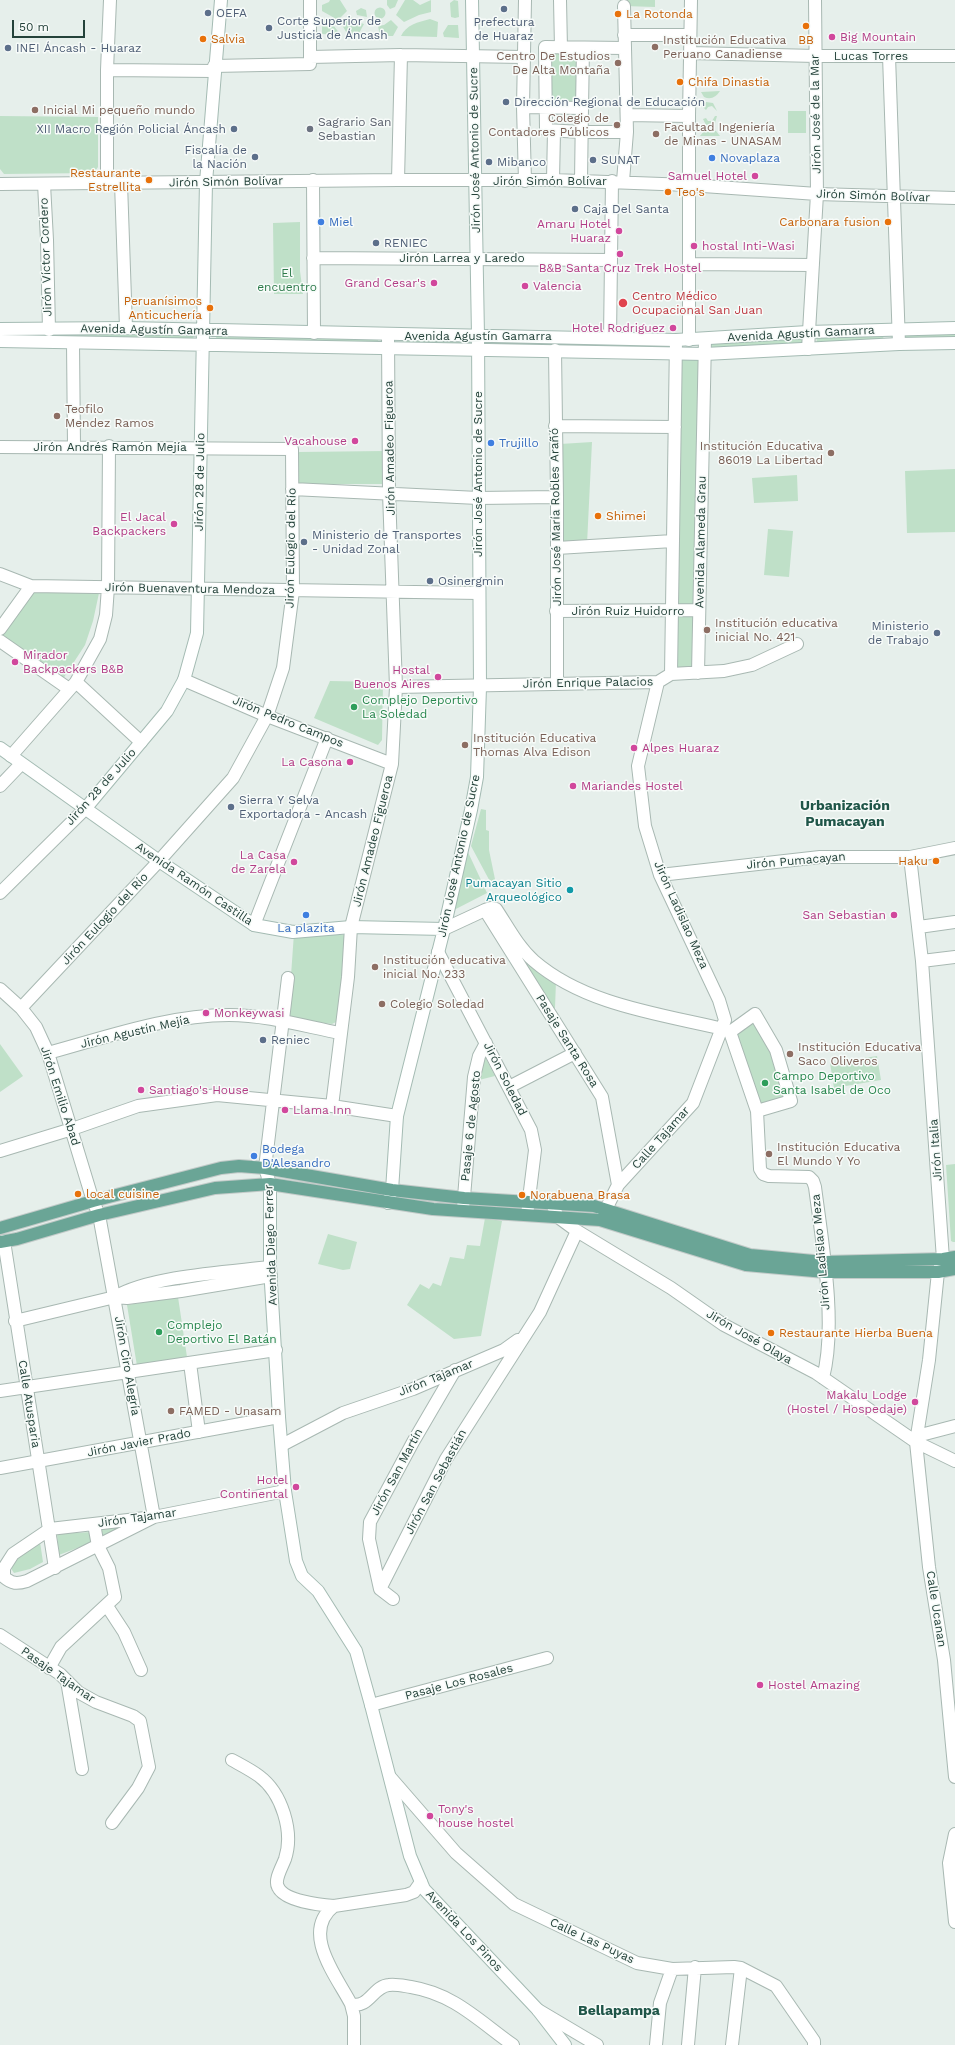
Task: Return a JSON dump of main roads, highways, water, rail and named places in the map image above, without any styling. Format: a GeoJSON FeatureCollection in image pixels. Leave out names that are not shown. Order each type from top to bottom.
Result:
{"type":"FeatureCollection","features":[{"type":"Feature","properties":{"kind":"main road"},"geometry":{"type":"LineString","coordinates":[[0,1226],[221,1168],[239,1166],[265,1168],[392,1190],[464,1198],[606,1209],[720,1251],[746,1265],[938,1272],[955,1269]]}},
{"type":"Feature","properties":{"kind":"main road"},"geometry":{"type":"LineString","coordinates":[[2,1241],[17,1239],[99,1215],[215,1188],[270,1184],[388,1203],[462,1212],[600,1220],[720,1251]]}},
{"type":"Feature","properties":{"kind":"main road"},"geometry":{"type":"LineString","coordinates":[[824,1267],[949,1258]]}},
{"type":"Feature","properties":{"kind":"place","name":"Prefectura de Huaraz"},"geometry":{"type":"Point","coordinates":[504,9]}},
{"type":"Feature","properties":{"kind":"place","name":"OEFA"},"geometry":{"type":"Point","coordinates":[208,13]}},
{"type":"Feature","properties":{"kind":"place","name":"La Rotonda"},"geometry":{"type":"Point","coordinates":[618,14]}},
{"type":"Feature","properties":{"kind":"place","name":"BB"},"geometry":{"type":"Point","coordinates":[806,26]}},
{"type":"Feature","properties":{"kind":"place","name":"Corte Superior de Justicia de Áncash"},"geometry":{"type":"Point","coordinates":[269,28]}},
{"type":"Feature","properties":{"kind":"place","name":"Big Mountain"},"geometry":{"type":"Point","coordinates":[832,37]}},
{"type":"Feature","properties":{"kind":"place","name":"Salvia"},"geometry":{"type":"Point","coordinates":[203,39]}},
{"type":"Feature","properties":{"kind":"place","name":"Institución Educativa Peruano Canadiense"},"geometry":{"type":"Point","coordinates":[655,47]}},
{"type":"Feature","properties":{"kind":"place","name":"INEI Áncash - Huaraz"},"geometry":{"type":"Point","coordinates":[8,48]}},
{"type":"Feature","properties":{"kind":"place","name":"Centro De Estudios De Alta Montaña"},"geometry":{"type":"Point","coordinates":[618,63]}},
{"type":"Feature","properties":{"kind":"place","name":"Chifa Dinastia"},"geometry":{"type":"Point","coordinates":[680,82]}},
{"type":"Feature","properties":{"kind":"place","name":"Dirección Regional de Educación"},"geometry":{"type":"Point","coordinates":[506,102]}},
{"type":"Feature","properties":{"kind":"place","name":"Inicial Mi pequeño mundo"},"geometry":{"type":"Point","coordinates":[35,110]}},
{"type":"Feature","properties":{"kind":"place","name":"Colegio de Contadores Públicos"},"geometry":{"type":"Point","coordinates":[617,125]}},
{"type":"Feature","properties":{"kind":"place","name":"XII Macro Región Policial Áncash"},"geometry":{"type":"Point","coordinates":[234,129]}},
{"type":"Feature","properties":{"kind":"place","name":"Sagrario San Sebastian"},"geometry":{"type":"Point","coordinates":[310,129]}},
{"type":"Feature","properties":{"kind":"place","name":"Facultad Ingeniería de Minas - UNASAM"},"geometry":{"type":"Point","coordinates":[656,134]}},
{"type":"Feature","properties":{"kind":"place","name":"Fiscalía de la Nación"},"geometry":{"type":"Point","coordinates":[255,157]}},
{"type":"Feature","properties":{"kind":"place","name":"Novaplaza"},"geometry":{"type":"Point","coordinates":[712,158]}},
{"type":"Feature","properties":{"kind":"place","name":"SUNAT"},"geometry":{"type":"Point","coordinates":[593,160]}},
{"type":"Feature","properties":{"kind":"place","name":"Mibanco"},"geometry":{"type":"Point","coordinates":[489,162]}},
{"type":"Feature","properties":{"kind":"place","name":"Samuel Hotel"},"geometry":{"type":"Point","coordinates":[755,176]}},
{"type":"Feature","properties":{"kind":"place","name":"Restaurante Estrellita"},"geometry":{"type":"Point","coordinates":[149,180]}},
{"type":"Feature","properties":{"kind":"place","name":"Teo's"},"geometry":{"type":"Point","coordinates":[668,192]}},
{"type":"Feature","properties":{"kind":"place","name":"Caja Del Santa"},"geometry":{"type":"Point","coordinates":[575,209]}},
{"type":"Feature","properties":{"kind":"place","name":"Miel"},"geometry":{"type":"Point","coordinates":[321,222]}},
{"type":"Feature","properties":{"kind":"place","name":"Carbonara fusion"},"geometry":{"type":"Point","coordinates":[888,222]}},
{"type":"Feature","properties":{"kind":"place","name":"Amaru Hotel Huaraz"},"geometry":{"type":"Point","coordinates":[619,231]}},
{"type":"Feature","properties":{"kind":"place","name":"RENIEC"},"geometry":{"type":"Point","coordinates":[376,243]}},
{"type":"Feature","properties":{"kind":"place","name":"hostal Inti-Wasi"},"geometry":{"type":"Point","coordinates":[694,246]}},
{"type":"Feature","properties":{"kind":"place","name":"B&B Santa Cruz Trek Hostel"},"geometry":{"type":"Point","coordinates":[620,254]}},
{"type":"Feature","properties":{"kind":"place","name":"Grand Cesar's"},"geometry":{"type":"Point","coordinates":[434,283]}},
{"type":"Feature","properties":{"kind":"place","name":"Valencia"},"geometry":{"type":"Point","coordinates":[525,286]}},
{"type":"Feature","properties":{"kind":"place","name":"Centro Médico Ocupacional San Juan"},"geometry":{"type":"Point","coordinates":[623,303]}},
{"type":"Feature","properties":{"kind":"place","name":"Peruanísimos Anticuchería"},"geometry":{"type":"Point","coordinates":[210,308]}},
{"type":"Feature","properties":{"kind":"place","name":"Hotel Rodriguez"},"geometry":{"type":"Point","coordinates":[673,328]}},
{"type":"Feature","properties":{"kind":"place","name":"Teofilo Mendez Ramos"},"geometry":{"type":"Point","coordinates":[57,416]}},
{"type":"Feature","properties":{"kind":"place","name":"Vacahouse"},"geometry":{"type":"Point","coordinates":[355,441]}},
{"type":"Feature","properties":{"kind":"place","name":"Trujillo"},"geometry":{"type":"Point","coordinates":[491,443]}},
{"type":"Feature","properties":{"kind":"place","name":"Institución Educativa 86019 La Libertad"},"geometry":{"type":"Point","coordinates":[831,453]}},
{"type":"Feature","properties":{"kind":"place","name":"Shimei"},"geometry":{"type":"Point","coordinates":[598,516]}},
{"type":"Feature","properties":{"kind":"place","name":"El Jacal Backpackers"},"geometry":{"type":"Point","coordinates":[174,524]}},
{"type":"Feature","properties":{"kind":"place","name":"Ministerio de Transportes - Unidad Zonal"},"geometry":{"type":"Point","coordinates":[304,542]}},
{"type":"Feature","properties":{"kind":"place","name":"Osinergmin"},"geometry":{"type":"Point","coordinates":[430,581]}},
{"type":"Feature","properties":{"kind":"place","name":"Institución educativa inicial No. 421"},"geometry":{"type":"Point","coordinates":[707,630]}},
{"type":"Feature","properties":{"kind":"place","name":"Ministerio de Trabajo"},"geometry":{"type":"Point","coordinates":[937,633]}},
{"type":"Feature","properties":{"kind":"place","name":"Mirador Backpackers B&B"},"geometry":{"type":"Point","coordinates":[15,662]}},
{"type":"Feature","properties":{"kind":"place","name":"Hostal Buenos Aires"},"geometry":{"type":"Point","coordinates":[438,677]}},
{"type":"Feature","properties":{"kind":"place","name":"Complejo Deportivo La Soledad"},"geometry":{"type":"Point","coordinates":[354,707]}},
{"type":"Feature","properties":{"kind":"place","name":"Institución Educativa Thomas Alva Edison"},"geometry":{"type":"Point","coordinates":[465,745]}},
{"type":"Feature","properties":{"kind":"place","name":"Alpes Huaraz"},"geometry":{"type":"Point","coordinates":[634,748]}},
{"type":"Feature","properties":{"kind":"place","name":"La Casona"},"geometry":{"type":"Point","coordinates":[350,762]}},
{"type":"Feature","properties":{"kind":"place","name":"Mariandes Hostel"},"geometry":{"type":"Point","coordinates":[573,786]}},
{"type":"Feature","properties":{"kind":"place","name":"Sierra Y Selva Exportadora - Ancash"},"geometry":{"type":"Point","coordinates":[231,807]}},
{"type":"Feature","properties":{"kind":"place","name":"Haku"},"geometry":{"type":"Point","coordinates":[936,861]}},
{"type":"Feature","properties":{"kind":"place","name":"La Casa de Zarela"},"geometry":{"type":"Point","coordinates":[294,862]}},
{"type":"Feature","properties":{"kind":"place","name":"Pumacayan Sitio Arqueológico"},"geometry":{"type":"Point","coordinates":[570,890]}},
{"type":"Feature","properties":{"kind":"place","name":"La plazita"},"geometry":{"type":"Point","coordinates":[306,915]}},
{"type":"Feature","properties":{"kind":"place","name":"San Sebastian"},"geometry":{"type":"Point","coordinates":[894,915]}},
{"type":"Feature","properties":{"kind":"place","name":"Institución educativa inicial No. 233"},"geometry":{"type":"Point","coordinates":[375,967]}},
{"type":"Feature","properties":{"kind":"place","name":"Colegio Soledad"},"geometry":{"type":"Point","coordinates":[382,1004]}},
{"type":"Feature","properties":{"kind":"place","name":"Monkeywasi"},"geometry":{"type":"Point","coordinates":[206,1013]}},
{"type":"Feature","properties":{"kind":"place","name":"Reniec"},"geometry":{"type":"Point","coordinates":[263,1040]}},
{"type":"Feature","properties":{"kind":"place","name":"Institución Educativa Saco Oliveros"},"geometry":{"type":"Point","coordinates":[790,1054]}},
{"type":"Feature","properties":{"kind":"place","name":"Campo Deportivo Santa Isabel de Oco"},"geometry":{"type":"Point","coordinates":[765,1083]}},
{"type":"Feature","properties":{"kind":"place","name":"Santiago's House"},"geometry":{"type":"Point","coordinates":[141,1090]}},
{"type":"Feature","properties":{"kind":"place","name":"Llama Inn"},"geometry":{"type":"Point","coordinates":[285,1110]}},
{"type":"Feature","properties":{"kind":"place","name":"Institución Educativa El Mundo Y Yo"},"geometry":{"type":"Point","coordinates":[769,1154]}},
{"type":"Feature","properties":{"kind":"place","name":"Bodega D'Alesandro"},"geometry":{"type":"Point","coordinates":[254,1156]}},
{"type":"Feature","properties":{"kind":"place","name":"local cuisine"},"geometry":{"type":"Point","coordinates":[78,1194]}},
{"type":"Feature","properties":{"kind":"place","name":"Norabuena Brasa"},"geometry":{"type":"Point","coordinates":[522,1195]}},
{"type":"Feature","properties":{"kind":"place","name":"Complejo Deportivo El Batán"},"geometry":{"type":"Point","coordinates":[159,1332]}},
{"type":"Feature","properties":{"kind":"place","name":"Restaurante Hierba Buena"},"geometry":{"type":"Point","coordinates":[771,1333]}},
{"type":"Feature","properties":{"kind":"place","name":"Makalu Lodge (Hostel / Hospedaje)"},"geometry":{"type":"Point","coordinates":[915,1402]}},
{"type":"Feature","properties":{"kind":"place","name":"FAMED - Unasam"},"geometry":{"type":"Point","coordinates":[171,1411]}},
{"type":"Feature","properties":{"kind":"place","name":"Hotel Continental"},"geometry":{"type":"Point","coordinates":[296,1487]}},
{"type":"Feature","properties":{"kind":"place","name":"Hostel Amazing"},"geometry":{"type":"Point","coordinates":[760,1685]}},
{"type":"Feature","properties":{"kind":"place","name":"Tony's house hostel"},"geometry":{"type":"Point","coordinates":[430,1816]}},
{"type":"Feature","properties":{"kind":"district","name":"Urbanización Pumacayan"},"geometry":{"type":"Point","coordinates":[845,814]}},
{"type":"Feature","properties":{"kind":"district","name":"Bellapampa"},"geometry":{"type":"Point","coordinates":[619,2011]}},
{"type":"Feature","properties":{"kind":"park label","name":"El encuentro"},"geometry":{"type":"Point","coordinates":[287,280]}}]}
